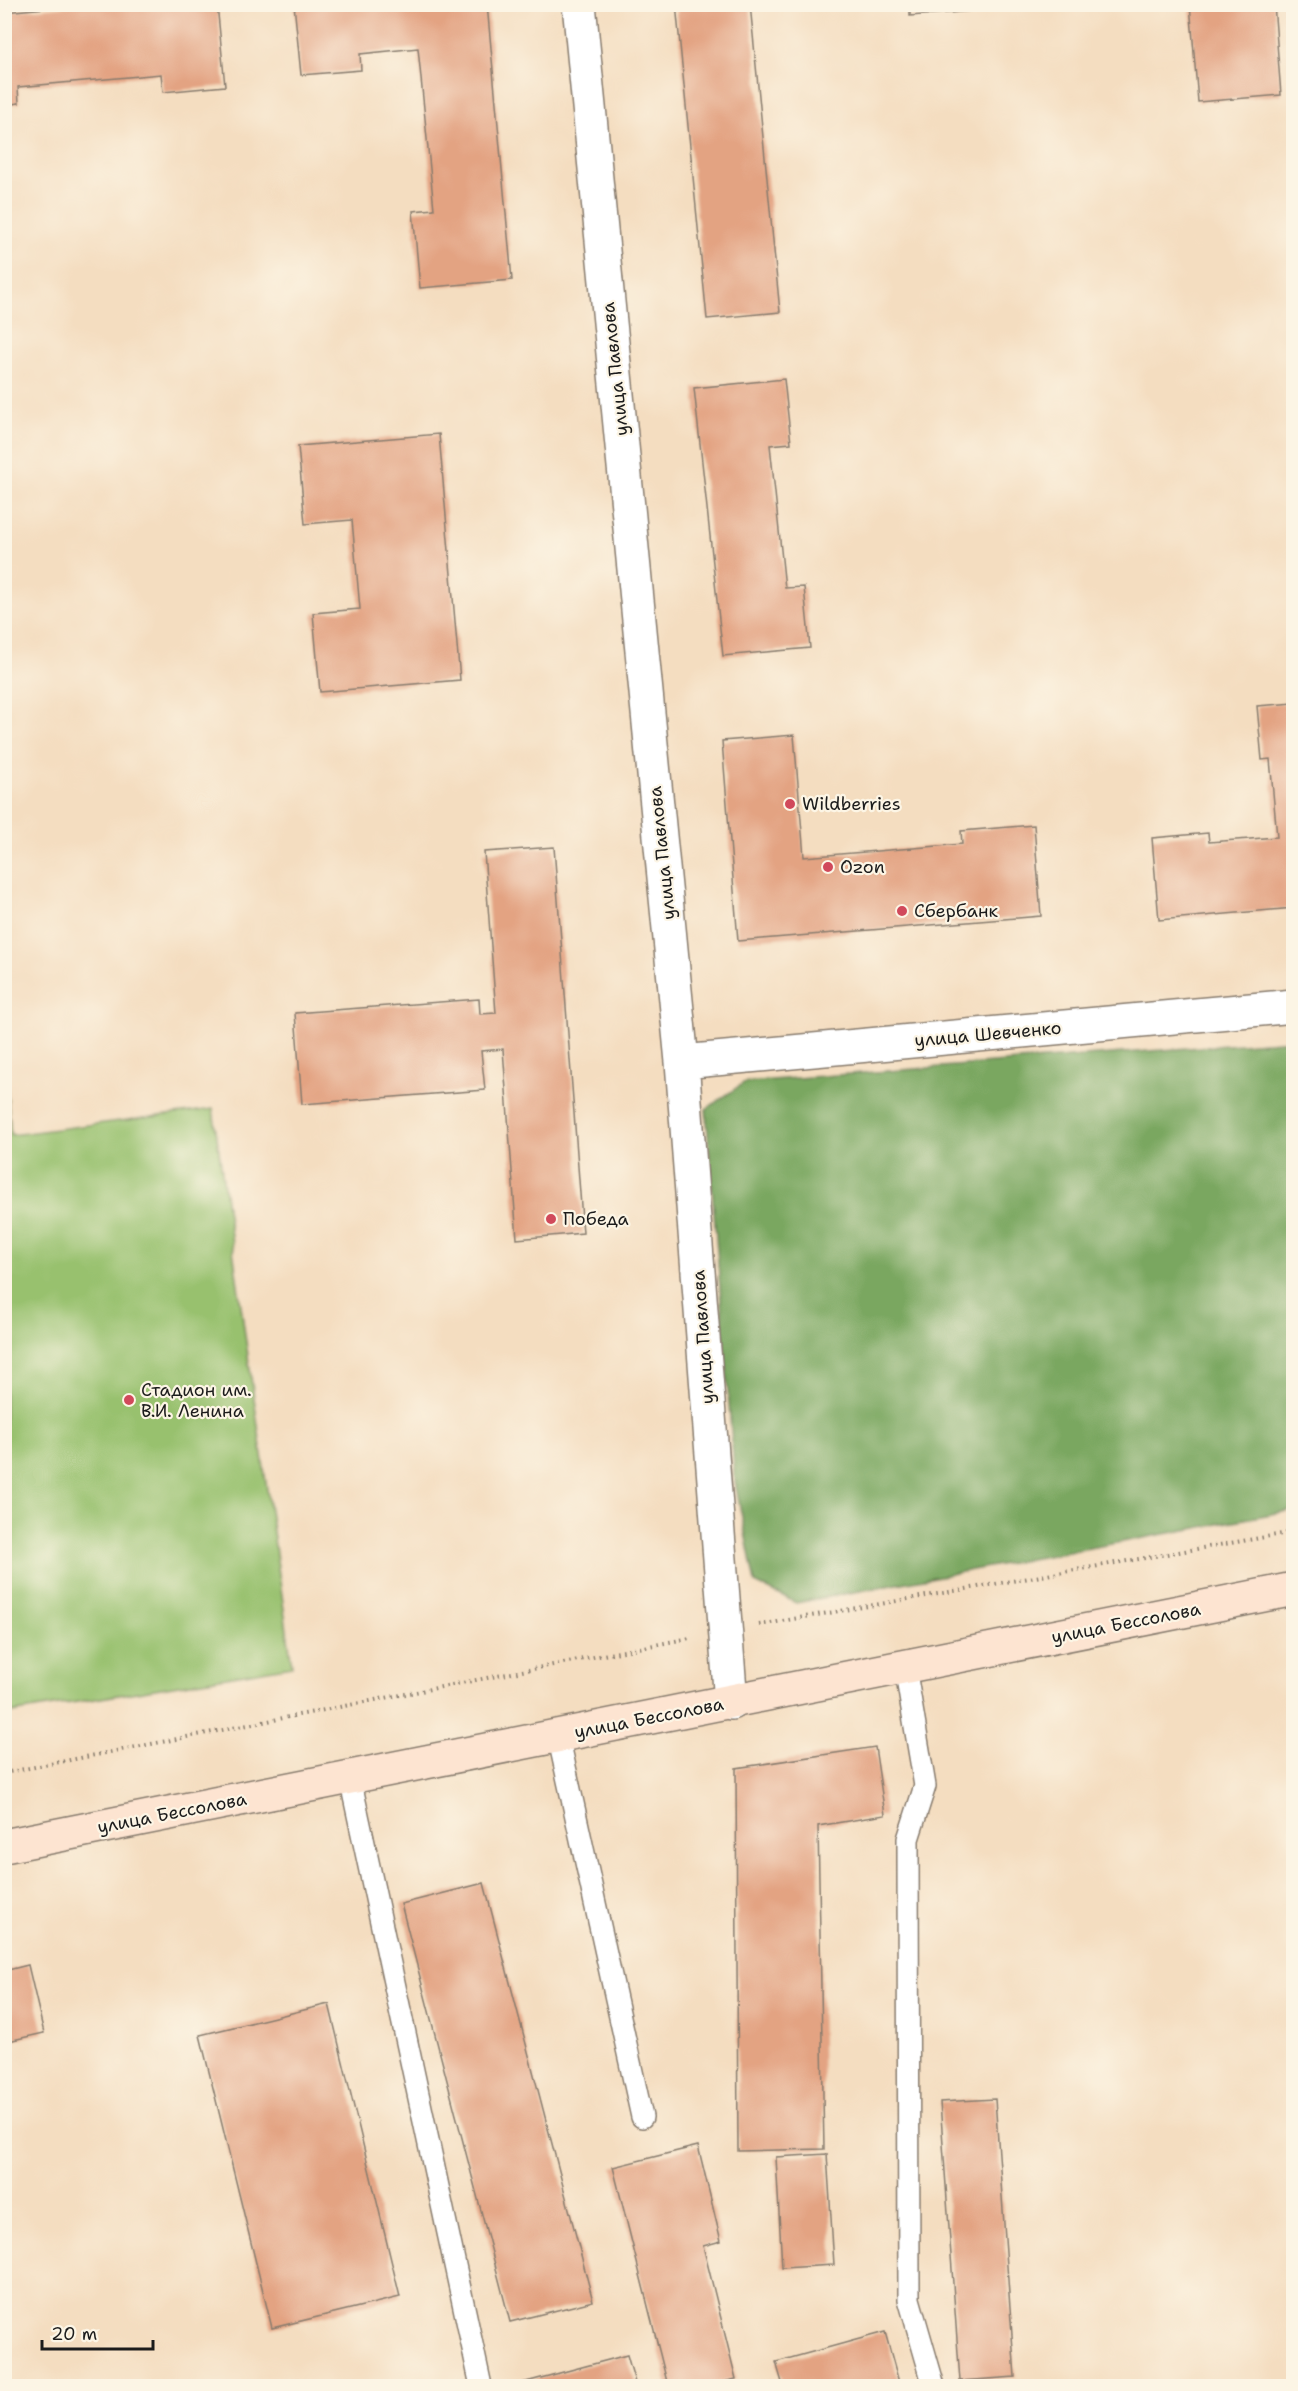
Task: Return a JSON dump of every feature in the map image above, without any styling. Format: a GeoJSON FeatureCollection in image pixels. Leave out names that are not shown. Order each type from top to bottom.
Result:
{"type":"FeatureCollection","features":[{"type":"Feature","properties":{"kind":"main road","name":"улица Бессолова"},"geometry":{"type":"LineString","coordinates":[[4,1846],[558,1735],[731,1703],[1293,1589]]}},
{"type":"Feature","properties":{"kind":"street","name":"улица Павлова"},"geometry":{"type":"LineString","coordinates":[[579,4],[682,1062],[731,1703]]}},
{"type":"Feature","properties":{"kind":"street","name":"улица Шевченко"},"geometry":{"type":"LineString","coordinates":[[682,1062],[1293,1006]]}},
{"type":"Feature","properties":{"kind":"lane"},"geometry":{"type":"LineString","coordinates":[[905,1667],[925,1786],[908,1839],[909,2299],[934,2386]]}},
{"type":"Feature","properties":{"kind":"lane"},"geometry":{"type":"LineString","coordinates":[[558,1735],[642,2117]]}},
{"type":"Feature","properties":{"kind":"lane"},"geometry":{"type":"LineString","coordinates":[[350,1778],[481,2386]]}},
{"type":"Feature","properties":{"kind":"path"},"geometry":{"type":"LineString","coordinates":[[4,1773],[725,1631],[1293,1532]]}},
{"type":"Feature","properties":{"kind":"green space"},"geometry":{"type":"Polygon","coordinates":[[[1293,1040],[1293,1510],[796,1603],[755,1583],[735,1482],[706,1109],[745,1082],[1293,1040]]]}},
{"type":"Feature","properties":{"kind":"green space","name":"Стадион им. В.И. Ленина"},"geometry":{"type":"Polygon","coordinates":[[[4,1060],[11,1135],[213,1109],[292,1666],[5,1714],[4,1060]]]}},
{"type":"Feature","properties":{"kind":"building"},"geometry":{"type":"Polygon","coordinates":[[[88,4],[217,4],[225,86],[163,92],[161,74],[18,87],[19,103],[4,105],[4,12],[88,4]]]}},
{"type":"Feature","properties":{"kind":"building"},"geometry":{"type":"Polygon","coordinates":[[[294,4],[487,4],[512,280],[420,288],[413,211],[434,209],[418,48],[360,54],[361,70],[301,75],[294,4]]]}},
{"type":"Feature","properties":{"kind":"building"},"geometry":{"type":"Polygon","coordinates":[[[676,4],[750,4],[780,312],[707,319],[676,4]]]}},
{"type":"Feature","properties":{"kind":"building"},"geometry":{"type":"Polygon","coordinates":[[[910,4],[1024,4],[1025,7],[910,16],[910,4]]]}},
{"type":"Feature","properties":{"kind":"building"},"geometry":{"type":"Polygon","coordinates":[[[1190,4],[1274,4],[1281,95],[1198,102],[1190,4]]]}},
{"type":"Feature","properties":{"kind":"building"},"geometry":{"type":"Polygon","coordinates":[[[784,379],[791,443],[770,445],[785,588],[804,587],[810,648],[723,656],[694,388],[784,379]]]}},
{"type":"Feature","properties":{"kind":"building"},"geometry":{"type":"Polygon","coordinates":[[[439,434],[460,680],[320,692],[313,613],[360,609],[352,520],[305,524],[298,446],[439,434]]]}},
{"type":"Feature","properties":{"kind":"building"},"geometry":{"type":"Polygon","coordinates":[[[1294,703],[1294,908],[1159,920],[1152,838],[1208,833],[1209,842],[1277,837],[1270,759],[1262,760],[1257,706],[1294,703]]]}},
{"type":"Feature","properties":{"kind":"building"},"geometry":{"type":"Polygon","coordinates":[[[794,735],[804,857],[962,844],[961,831],[1034,825],[1041,916],[738,941],[722,741],[794,735]]]}},
{"type":"Feature","properties":{"kind":"building"},"geometry":{"type":"Polygon","coordinates":[[[554,847],[583,1233],[517,1239],[503,1049],[481,1051],[485,1090],[302,1104],[295,1013],[479,999],[480,1014],[496,1013],[484,852],[554,847]]]}},
{"type":"Feature","properties":{"kind":"building"},"geometry":{"type":"Polygon","coordinates":[[[875,1747],[885,1815],[818,1826],[824,2149],[738,2151],[736,1768],[875,1747]]]}},
{"type":"Feature","properties":{"kind":"building"},"geometry":{"type":"Polygon","coordinates":[[[484,1883],[593,2301],[510,2322],[401,1904],[484,1883]]]}},
{"type":"Feature","properties":{"kind":"building"},"geometry":{"type":"Polygon","coordinates":[[[28,1965],[44,2033],[4,2042],[4,1971],[28,1965]]]}},
{"type":"Feature","properties":{"kind":"building"},"geometry":{"type":"Polygon","coordinates":[[[329,2004],[400,2297],[272,2328],[200,2035],[329,2004]]]}},
{"type":"Feature","properties":{"kind":"building"},"geometry":{"type":"Polygon","coordinates":[[[995,2099],[1015,2377],[960,2381],[940,2102],[995,2099]]]}},
{"type":"Feature","properties":{"kind":"building"},"geometry":{"type":"Polygon","coordinates":[[[698,2146],[721,2241],[703,2246],[736,2379],[705,2386],[668,2386],[613,2167],[698,2146]]]}},
{"type":"Feature","properties":{"kind":"building"},"geometry":{"type":"Polygon","coordinates":[[[827,2154],[834,2265],[782,2268],[776,2157],[827,2154]]]}},
{"type":"Feature","properties":{"kind":"building"},"geometry":{"type":"Polygon","coordinates":[[[885,2332],[900,2386],[783,2386],[776,2362],[885,2332]]]}},
{"type":"Feature","properties":{"kind":"building"},"geometry":{"type":"Polygon","coordinates":[[[627,2355],[636,2386],[511,2386],[627,2355]]]}},
{"type":"Feature","properties":{"kind":"place","name":"Wildberries"},"geometry":{"type":"Point","coordinates":[790,804]}},
{"type":"Feature","properties":{"kind":"place","name":"Ozon"},"geometry":{"type":"Point","coordinates":[828,867]}},
{"type":"Feature","properties":{"kind":"place","name":"Сбербанк"},"geometry":{"type":"Point","coordinates":[902,911]}},
{"type":"Feature","properties":{"kind":"place","name":"Победа"},"geometry":{"type":"Point","coordinates":[551,1219]}},
{"type":"Feature","properties":{"kind":"place","name":"Стадион им. В.И. Ленина"},"geometry":{"type":"Point","coordinates":[129,1400]}}]}
